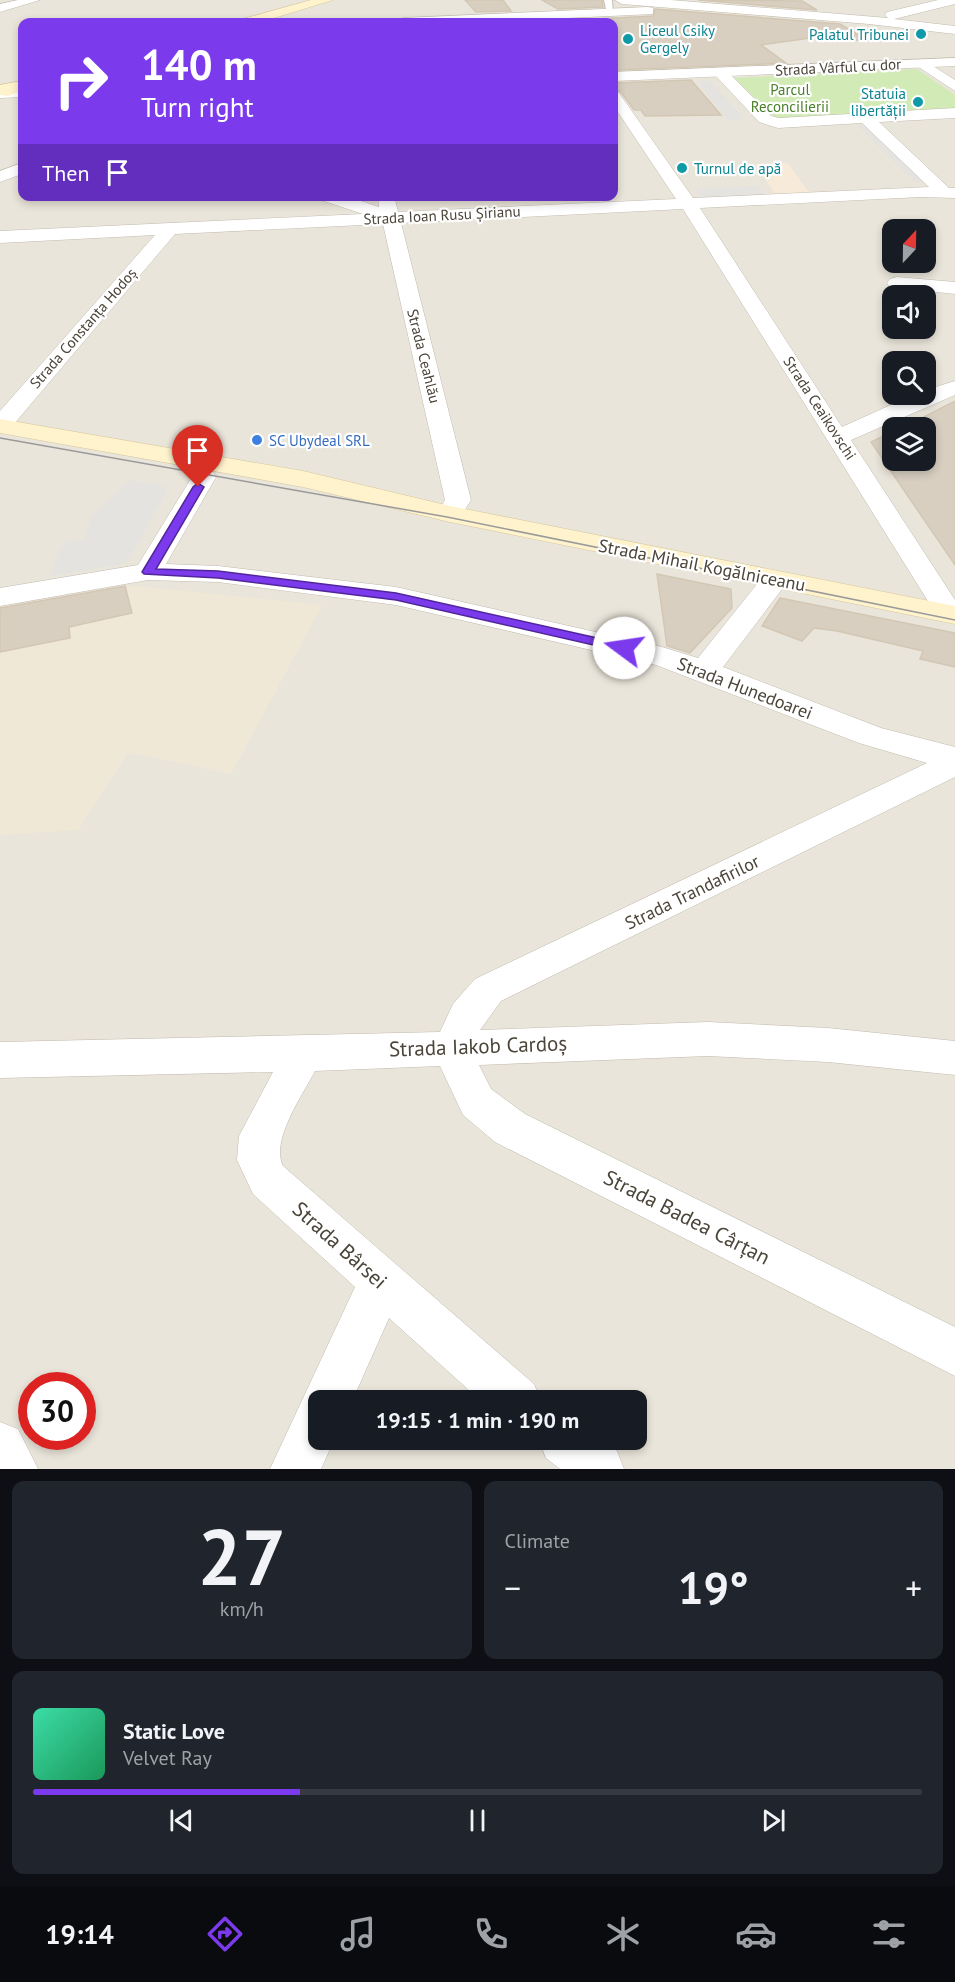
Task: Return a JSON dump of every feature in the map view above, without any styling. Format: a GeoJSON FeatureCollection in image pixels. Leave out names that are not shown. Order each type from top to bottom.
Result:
{"type":"FeatureCollection","features":[{"type":"Feature","properties":{"kind":"main road"},"geometry":{"type":"LineString","coordinates":[[262,18],[326,0]]}},
{"type":"Feature","properties":{"kind":"main road","name":"Strada Mihail Kogălniceanu"},"geometry":{"type":"LineString","coordinates":[[0,426],[303,479],[450,514],[952,614]]}},
{"type":"Feature","properties":{"kind":"main road","name":"Strada Mihail Kogălniceanu"},"geometry":{"type":"LineString","coordinates":[[0,443],[336,499],[450,514]]}},
{"type":"Feature","properties":{"kind":"street"},"geometry":{"type":"LineString","coordinates":[[0,8],[34,0]]}},
{"type":"Feature","properties":{"kind":"street"},"geometry":{"type":"LineString","coordinates":[[622,0],[659,6],[677,2],[955,30]]}},
{"type":"Feature","properties":{"kind":"street"},"geometry":{"type":"LineString","coordinates":[[869,20],[955,0]]}},
{"type":"Feature","properties":{"kind":"street"},"geometry":{"type":"LineString","coordinates":[[454,18],[609,6],[722,7]]}},
{"type":"Feature","properties":{"kind":"street","name":"Strada Vârful cu dor"},"geometry":{"type":"LineString","coordinates":[[618,77],[955,62]]}},
{"type":"Feature","properties":{"kind":"street"},"geometry":{"type":"LineString","coordinates":[[922,63],[955,87]]}},
{"type":"Feature","properties":{"kind":"street"},"geometry":{"type":"LineString","coordinates":[[720,72],[769,121],[789,124],[955,113]]}},
{"type":"Feature","properties":{"kind":"street","name":"Strada Ceaikovschi"},"geometry":{"type":"LineString","coordinates":[[618,102],[688,203],[952,614]]}},
{"type":"Feature","properties":{"kind":"street"},"geometry":{"type":"LineString","coordinates":[[868,120],[950,192]]}},
{"type":"Feature","properties":{"kind":"street"},"geometry":{"type":"LineString","coordinates":[[0,177],[18,170]]}},
{"type":"Feature","properties":{"kind":"street","name":"Strada Ioan Rusu Șirianu"},"geometry":{"type":"LineString","coordinates":[[0,237],[168,231],[388,207],[688,203],[950,192]]}},
{"type":"Feature","properties":{"kind":"street"},"geometry":{"type":"LineString","coordinates":[[355,201],[388,207]]}},
{"type":"Feature","properties":{"kind":"street","name":"Strada Ceahlău"},"geometry":{"type":"LineString","coordinates":[[388,207],[458,500],[450,514]]}},
{"type":"Feature","properties":{"kind":"street","name":"Strada Constanța Hodoș"},"geometry":{"type":"LineString","coordinates":[[0,426],[168,231]]}},
{"type":"Feature","properties":{"kind":"street"},"geometry":{"type":"LineString","coordinates":[[897,283],[955,288]]}},
{"type":"Feature","properties":{"kind":"street"},"geometry":{"type":"LineString","coordinates":[[839,437],[940,392],[955,388]]}},
{"type":"Feature","properties":{"kind":"street"},"geometry":{"type":"LineString","coordinates":[[148,572],[204,477]]}},
{"type":"Feature","properties":{"kind":"street","name":"Strada Hunedoarei"},"geometry":{"type":"LineString","coordinates":[[0,597],[148,572],[218,574],[396,596],[586,638],[705,670],[892,743],[955,758]]}},
{"type":"Feature","properties":{"kind":"street"},"geometry":{"type":"LineString","coordinates":[[705,670],[776,580]]}},
{"type":"Feature","properties":{"kind":"street","name":"Strada Trandafirilor"},"geometry":{"type":"LineString","coordinates":[[457,1047],[461,1022],[471,1006],[488,990],[955,763]]}},
{"type":"Feature","properties":{"kind":"street","name":"Strada Iakob Cardoș"},"geometry":{"type":"LineString","coordinates":[[0,1060],[303,1054],[708,1039],[828,1045],[955,1058]]}},
{"type":"Feature","properties":{"kind":"street","name":"Strada Badea Cârțan"},"geometry":{"type":"LineString","coordinates":[[457,1047],[461,1072],[478,1103],[510,1128],[955,1352]]}},
{"type":"Feature","properties":{"kind":"street","name":"Strada Bârsei"},"geometry":{"type":"LineString","coordinates":[[303,1054],[260,1136],[258,1161],[268,1180],[381,1283],[504,1390]]}},
{"type":"Feature","properties":{"kind":"street"},"geometry":{"type":"LineString","coordinates":[[332,1390],[381,1283]]}},
{"type":"Feature","properties":{"kind":"street"},"geometry":{"type":"LineString","coordinates":[[295,1469],[308,1441]]}},
{"type":"Feature","properties":{"kind":"street"},"geometry":{"type":"LineString","coordinates":[[0,1447],[13,1469]]}},
{"type":"Feature","properties":{"kind":"street"},"geometry":{"type":"LineString","coordinates":[[576,1450],[599,1469]]}},
{"type":"Feature","properties":{"kind":"shaded area"},"geometry":{"type":"Polygon","coordinates":[[[0,0],[955,0],[955,1469],[0,1469],[0,0]]]}},
{"type":"Feature","properties":{"kind":"shaded area"},"geometry":{"type":"Polygon","coordinates":[[[696,81],[710,81],[744,119],[728,120],[696,81]]]}},
{"type":"Feature","properties":{"kind":"shaded area"},"geometry":{"type":"Polygon","coordinates":[[[864,125],[924,181],[915,182],[858,126],[864,125]]]}},
{"type":"Feature","properties":{"kind":"shaded area"},"geometry":{"type":"Polygon","coordinates":[[[788,163],[810,194],[776,195],[755,164],[788,163]]]}},
{"type":"Feature","properties":{"kind":"shaded area"},"geometry":{"type":"Polygon","coordinates":[[[758,186],[767,197],[704,200],[696,189],[758,186]]]}},
{"type":"Feature","properties":{"kind":"shaded area"},"geometry":{"type":"Polygon","coordinates":[[[130,480],[164,486],[167,491],[128,560],[117,565],[51,576],[57,555],[67,541],[84,540],[92,516],[130,480]]]}},
{"type":"Feature","properties":{"kind":"shaded area"},"geometry":{"type":"Polygon","coordinates":[[[136,586],[322,605],[231,774],[128,752],[78,830],[0,835],[0,607],[136,586]]]}},
{"type":"Feature","properties":{"kind":"green space","name":"Parcul Reconcilierii"},"geometry":{"type":"Polygon","coordinates":[[[917,69],[955,95],[955,110],[778,120],[734,78],[917,69]]]}},
{"type":"Feature","properties":{"kind":"building"},"geometry":{"type":"Polygon","coordinates":[[[465,0],[503,0],[511,11],[476,12],[465,0]]]}},
{"type":"Feature","properties":{"kind":"building"},"geometry":{"type":"Polygon","coordinates":[[[542,0],[602,0],[603,7],[558,9],[542,0]]]}},
{"type":"Feature","properties":{"kind":"building"},"geometry":{"type":"Polygon","coordinates":[[[698,0],[802,1],[817,10],[698,0]]]}},
{"type":"Feature","properties":{"kind":"building"},"geometry":{"type":"Polygon","coordinates":[[[655,9],[840,24],[869,41],[818,37],[761,45],[786,63],[618,70],[618,18],[615,18],[653,16],[655,9]]]}},
{"type":"Feature","properties":{"kind":"building"},"geometry":{"type":"Polygon","coordinates":[[[691,80],[721,115],[645,116],[641,110],[634,110],[618,91],[618,83],[691,80]]]}},
{"type":"Feature","properties":{"kind":"building"},"geometry":{"type":"Polygon","coordinates":[[[955,401],[955,565],[891,471],[936,471],[936,417],[924,417],[955,401]]]}},
{"type":"Feature","properties":{"kind":"building"},"geometry":{"type":"Polygon","coordinates":[[[882,437],[882,458],[871,442],[882,437]]]}},
{"type":"Feature","properties":{"kind":"building"},"geometry":{"type":"Polygon","coordinates":[[[657,574],[731,589],[732,608],[690,653],[667,646],[657,574]]]}},
{"type":"Feature","properties":{"kind":"building"},"geometry":{"type":"Polygon","coordinates":[[[125,586],[132,613],[69,627],[70,638],[0,652],[0,608],[125,586]]]}},
{"type":"Feature","properties":{"kind":"building"},"geometry":{"type":"Polygon","coordinates":[[[780,598],[955,633],[955,667],[920,659],[923,651],[837,631],[814,628],[802,641],[762,626],[780,598]]]}},
{"type":"Feature","properties":{"kind":"tram line"},"geometry":{"type":"LineString","coordinates":[[0,438],[447,517],[955,620]]}},
{"type":"Feature","properties":{"kind":"place","name":"Palatul Tribunei"},"geometry":{"type":"Point","coordinates":[921,34]}},
{"type":"Feature","properties":{"kind":"place","name":"Liceul Csiky Gergely"},"geometry":{"type":"Point","coordinates":[628,39]}},
{"type":"Feature","properties":{"kind":"place","name":"Statuia libertății"},"geometry":{"type":"Point","coordinates":[918,102]}},
{"type":"Feature","properties":{"kind":"place","name":"Turnul de apă"},"geometry":{"type":"Point","coordinates":[682,168]}},
{"type":"Feature","properties":{"kind":"place","name":"SC Ubydeal SRL"},"geometry":{"type":"Point","coordinates":[257,440]}},
{"type":"Feature","properties":{"kind":"route"},"geometry":{"type":"LineString","coordinates":[[198,487],[148,572],[218,574],[396,596],[624,648]]}}]}
